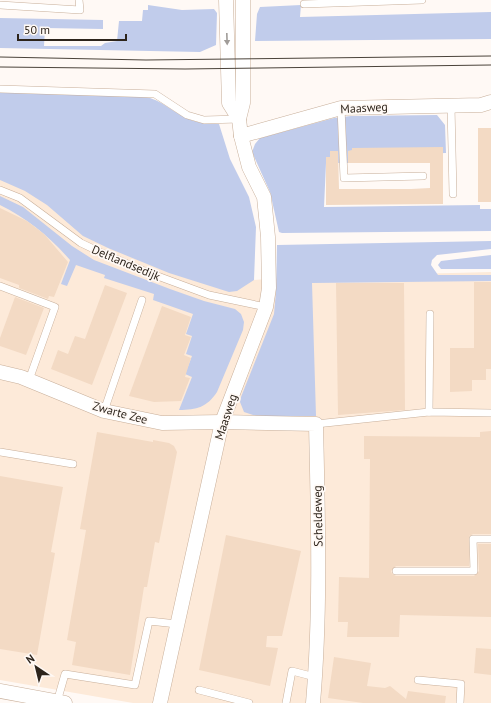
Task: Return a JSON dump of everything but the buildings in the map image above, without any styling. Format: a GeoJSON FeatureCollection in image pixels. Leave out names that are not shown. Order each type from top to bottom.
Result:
{"type":"FeatureCollection","features":[{"type":"Feature","properties":{"kind":"street","name":"Maasweg"},"geometry":{"type":"LineString","coordinates":[[226,0],[229,103],[239,119]]}},
{"type":"Feature","properties":{"kind":"street","name":"Maasweg"},"geometry":{"type":"LineString","coordinates":[[160,703],[222,422],[266,306],[269,288],[269,259],[264,196],[249,167],[240,136],[239,119],[243,102],[243,0]]}},
{"type":"Feature","properties":{"kind":"street","name":"Maasweg"},"geometry":{"type":"LineString","coordinates":[[240,136],[341,108],[481,105],[491,102]]}},
{"type":"Feature","properties":{"kind":"street","name":"Zwarte Zee"},"geometry":{"type":"LineString","coordinates":[[0,372],[29,380],[104,411],[162,423],[222,422]]}},
{"type":"Feature","properties":{"kind":"street"},"geometry":{"type":"LineString","coordinates":[[222,422],[316,424]]}},
{"type":"Feature","properties":{"kind":"street","name":"Scheldeweg"},"geometry":{"type":"LineString","coordinates":[[313,703],[317,658],[318,538],[316,424]]}},
{"type":"Feature","properties":{"kind":"street"},"geometry":{"type":"LineString","coordinates":[[0,691],[61,703]]}},
{"type":"Feature","properties":{"kind":"lane"},"geometry":{"type":"LineString","coordinates":[[0,5],[80,10],[79,0]]}},
{"type":"Feature","properties":{"kind":"lane"},"geometry":{"type":"LineString","coordinates":[[304,4],[422,0]]}},
{"type":"Feature","properties":{"kind":"lane"},"geometry":{"type":"LineString","coordinates":[[0,89],[155,94],[187,115],[204,120],[239,119]]}},
{"type":"Feature","properties":{"kind":"lane"},"geometry":{"type":"LineString","coordinates":[[451,106],[453,194]]}},
{"type":"Feature","properties":{"kind":"lane"},"geometry":{"type":"LineString","coordinates":[[341,108],[344,178],[424,176]]}},
{"type":"Feature","properties":{"kind":"lane","name":"Delflandsedijk"},"geometry":{"type":"LineString","coordinates":[[0,190],[20,198],[81,244],[144,271],[209,295],[266,306]]}},
{"type":"Feature","properties":{"kind":"lane"},"geometry":{"type":"LineString","coordinates":[[1,289],[55,307],[29,380]]}},
{"type":"Feature","properties":{"kind":"lane"},"geometry":{"type":"LineString","coordinates":[[104,411],[142,300]]}},
{"type":"Feature","properties":{"kind":"lane"},"geometry":{"type":"LineString","coordinates":[[429,412],[430,314]]}},
{"type":"Feature","properties":{"kind":"lane"},"geometry":{"type":"LineString","coordinates":[[316,424],[429,412],[491,413]]}},
{"type":"Feature","properties":{"kind":"lane"},"geometry":{"type":"LineString","coordinates":[[0,452],[73,464]]}},
{"type":"Feature","properties":{"kind":"lane"},"geometry":{"type":"LineString","coordinates":[[396,571],[474,571],[474,539],[491,539]]}},
{"type":"Feature","properties":{"kind":"lane"},"geometry":{"type":"LineString","coordinates":[[61,703],[64,674],[135,685],[149,621],[177,624]]}},
{"type":"Feature","properties":{"kind":"lane"},"geometry":{"type":"LineString","coordinates":[[286,703],[292,671],[315,677]]}},
{"type":"Feature","properties":{"kind":"lane"},"geometry":{"type":"LineString","coordinates":[[418,680],[461,684],[460,703]]}},
{"type":"Feature","properties":{"kind":"lane"},"geometry":{"type":"LineString","coordinates":[[199,690],[249,703]]}},
{"type":"Feature","properties":{"kind":"shaded area"},"geometry":{"type":"Polygon","coordinates":[[[148,5],[182,10],[214,9],[217,13],[216,45],[200,52],[0,48],[0,18],[103,20],[103,29],[45,28],[44,46],[101,46],[105,43],[117,41],[119,21],[142,21],[143,10],[148,10],[148,5]]]}},
{"type":"Feature","properties":{"kind":"shaded area"},"geometry":{"type":"Polygon","coordinates":[[[301,5],[300,17],[491,12],[491,39],[255,41],[257,14],[260,7],[301,5]]]}},
{"type":"Feature","properties":{"kind":"shaded area"},"geometry":{"type":"Polygon","coordinates":[[[0,92],[143,96],[156,100],[191,120],[219,124],[230,159],[249,197],[256,227],[254,280],[237,291],[229,292],[169,273],[83,236],[47,205],[25,191],[0,180],[0,92]]]}},
{"type":"Feature","properties":{"kind":"shaded area"},"geometry":{"type":"Polygon","coordinates":[[[437,115],[445,125],[446,153],[348,156],[348,163],[326,163],[324,207],[480,205],[480,209],[491,209],[491,231],[279,232],[270,192],[252,152],[255,144],[260,138],[334,118],[351,116],[437,115]]]}},
{"type":"Feature","properties":{"kind":"shaded area"},"geometry":{"type":"Polygon","coordinates":[[[0,167],[225,282],[294,277],[491,272],[491,703],[133,703],[0,680],[0,167]]]}},
{"type":"Feature","properties":{"kind":"shaded area"},"geometry":{"type":"Polygon","coordinates":[[[0,196],[23,207],[72,246],[94,260],[204,301],[235,309],[241,314],[244,322],[243,330],[217,392],[213,397],[201,407],[179,410],[192,377],[185,374],[192,356],[186,354],[192,336],[186,334],[193,314],[153,300],[154,294],[104,278],[105,275],[76,265],[67,286],[61,284],[70,260],[38,229],[20,216],[0,205],[0,196]]]}},
{"type":"Feature","properties":{"kind":"shaded area"},"geometry":{"type":"Polygon","coordinates":[[[491,241],[491,249],[437,255],[432,260],[431,265],[438,275],[491,275],[491,281],[312,283],[316,416],[256,416],[244,412],[240,402],[241,397],[274,314],[277,245],[491,241]]]}},
{"type":"Feature","properties":{"kind":"shaded area"},"geometry":{"type":"Polygon","coordinates":[[[491,255],[491,269],[441,269],[438,265],[441,261],[491,255]]]}},
{"type":"Feature","properties":{"kind":"tram line"},"geometry":{"type":"LineString","coordinates":[[0,57],[146,60],[491,56]]}},
{"type":"Feature","properties":{"kind":"tram line"},"geometry":{"type":"LineString","coordinates":[[0,67],[185,69],[491,65]]}}]}
